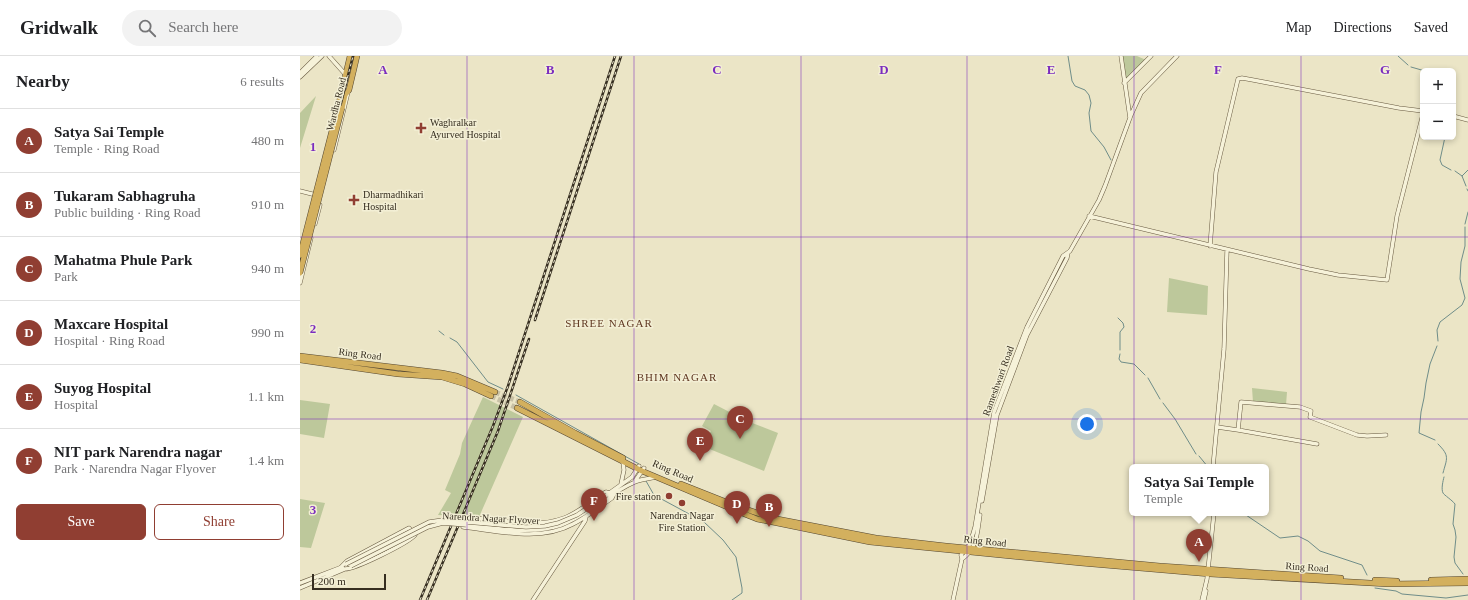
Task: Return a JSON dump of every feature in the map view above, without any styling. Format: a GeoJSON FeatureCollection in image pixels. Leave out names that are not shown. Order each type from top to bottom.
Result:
{"type":"FeatureCollection","features":[{"type":"Feature","properties":{"kind":"highway","name":"Wardha Road"},"geometry":{"type":"LineString","coordinates":[[347,92],[357,56]]}},
{"type":"Feature","properties":{"kind":"highway"},"geometry":{"type":"LineString","coordinates":[[300,255],[348,68],[349,59]]}},
{"type":"Feature","properties":{"kind":"highway"},"geometry":{"type":"LineString","coordinates":[[300,273],[347,92]]}},
{"type":"Feature","properties":{"kind":"highway","name":"Ring Road"},"geometry":{"type":"LineString","coordinates":[[300,356],[442,373],[457,376],[485,390]]}},
{"type":"Feature","properties":{"kind":"highway","name":"Ring Road"},"geometry":{"type":"LineString","coordinates":[[300,360],[398,374],[442,377],[485,390]]}},
{"type":"Feature","properties":{"kind":"highway"},"geometry":{"type":"LineString","coordinates":[[485,390],[495,392]]}},
{"type":"Feature","properties":{"kind":"highway"},"geometry":{"type":"LineString","coordinates":[[485,390],[491,396]]}},
{"type":"Feature","properties":{"kind":"highway","name":"Ring Road"},"geometry":{"type":"LineString","coordinates":[[520,402],[656,477],[732,509],[758,519],[870,542],[1160,566],[1208,574],[1343,580],[1400,581],[1468,579]]}},
{"type":"Feature","properties":{"kind":"highway","name":"Ring Road"},"geometry":{"type":"LineString","coordinates":[[517,408],[623,462],[734,506],[772,518],[876,538],[969,549]]}},
{"type":"Feature","properties":{"kind":"highway","name":"Ring Road"},"geometry":{"type":"LineString","coordinates":[[1343,580],[1403,585],[1468,583]]}},
{"type":"Feature","properties":{"kind":"street"},"geometry":{"type":"LineString","coordinates":[[300,73],[317,56]]}},
{"type":"Feature","properties":{"kind":"street"},"geometry":{"type":"LineString","coordinates":[[300,77],[322,56]]}},
{"type":"Feature","properties":{"kind":"street"},"geometry":{"type":"LineString","coordinates":[[329,56],[345,74]]}},
{"type":"Feature","properties":{"kind":"street"},"geometry":{"type":"LineString","coordinates":[[1121,56],[1130,118]]}},
{"type":"Feature","properties":{"kind":"street"},"geometry":{"type":"LineString","coordinates":[[1124,83],[1151,56]]}},
{"type":"Feature","properties":{"kind":"street"},"geometry":{"type":"LineString","coordinates":[[953,600],[962,559],[976,541],[997,415],[1027,335],[1069,252],[1105,186],[1130,118],[1141,93],[1177,56]]}},
{"type":"Feature","properties":{"kind":"street","name":"Wardha Road"},"geometry":{"type":"LineString","coordinates":[[300,247],[349,59]]}},
{"type":"Feature","properties":{"kind":"street"},"geometry":{"type":"LineString","coordinates":[[1210,246],[1216,172],[1238,79],[1242,78],[1420,112]]}},
{"type":"Feature","properties":{"kind":"street","name":"Wardha Road"},"geometry":{"type":"LineString","coordinates":[[300,283],[347,92]]}},
{"type":"Feature","properties":{"kind":"street"},"geometry":{"type":"LineString","coordinates":[[1456,117],[1468,120]]}},
{"type":"Feature","properties":{"kind":"street"},"geometry":{"type":"LineString","coordinates":[[1089,216],[1210,246],[1338,275],[1387,280],[1397,216],[1420,124]]}},
{"type":"Feature","properties":{"kind":"street"},"geometry":{"type":"LineString","coordinates":[[300,191],[322,196]]}},
{"type":"Feature","properties":{"kind":"street"},"geometry":{"type":"LineString","coordinates":[[1212,464],[1222,349],[1227,250]]}},
{"type":"Feature","properties":{"kind":"street","name":"Rameshwari Road"},"geometry":{"type":"LineString","coordinates":[[969,549],[973,538],[994,412],[1027,327],[1063,256],[1069,252]]}},
{"type":"Feature","properties":{"kind":"street"},"geometry":{"type":"LineString","coordinates":[[1212,464],[1224,349],[1223,317]]}},
{"type":"Feature","properties":{"kind":"street"},"geometry":{"type":"LineString","coordinates":[[1238,430],[1241,402],[1300,407],[1311,411],[1310,417],[1353,434],[1362,436],[1386,435]]}},
{"type":"Feature","properties":{"kind":"street"},"geometry":{"type":"LineString","coordinates":[[1217,427],[1317,444]]}},
{"type":"Feature","properties":{"kind":"street"},"geometry":{"type":"LineString","coordinates":[[621,484],[624,470],[623,462]]}},
{"type":"Feature","properties":{"kind":"street"},"geometry":{"type":"LineString","coordinates":[[635,481],[641,468]]}},
{"type":"Feature","properties":{"kind":"street"},"geometry":{"type":"LineString","coordinates":[[610,494],[641,468]]}},
{"type":"Feature","properties":{"kind":"street"},"geometry":{"type":"LineString","coordinates":[[610,494],[612,498],[572,525],[541,534],[527,534],[463,527],[467,517],[526,523],[545,523],[565,518],[606,492],[610,494],[635,481],[656,477]]}},
{"type":"Feature","properties":{"kind":"street","name":"Narendra Nagar Flyover"},"geometry":{"type":"LineString","coordinates":[[342,568],[346,564],[422,526],[436,521],[449,520],[526,527],[545,526],[558,523],[577,515],[610,494]]}},
{"type":"Feature","properties":{"kind":"street","name":"Narendra Nagar Flyover"},"geometry":{"type":"LineString","coordinates":[[342,568],[351,566],[428,527],[437,524],[520,530],[546,529],[559,526],[575,519],[610,494]]}},
{"type":"Feature","properties":{"kind":"street"},"geometry":{"type":"LineString","coordinates":[[534,600],[585,521],[586,516]]}},
{"type":"Feature","properties":{"kind":"street"},"geometry":{"type":"LineString","coordinates":[[1203,600],[1208,574],[1215,516]]}},
{"type":"Feature","properties":{"kind":"street"},"geometry":{"type":"LineString","coordinates":[[300,583],[342,568],[349,570],[414,537],[415,535],[409,528],[347,561],[342,568],[300,588]]}},
{"type":"Feature","properties":{"kind":"green space"},"geometry":{"type":"Polygon","coordinates":[[[1122,56],[1137,56],[1146,60],[1125,81],[1122,56]]]}},
{"type":"Feature","properties":{"kind":"green space"},"geometry":{"type":"Polygon","coordinates":[[[316,96],[300,148],[300,113],[316,96]]]}},
{"type":"Feature","properties":{"kind":"green space"},"geometry":{"type":"Polygon","coordinates":[[[1169,278],[1208,286],[1207,315],[1167,312],[1169,278]]]}},
{"type":"Feature","properties":{"kind":"green space"},"geometry":{"type":"Polygon","coordinates":[[[1252,388],[1287,392],[1286,405],[1253,402],[1252,388]]]}},
{"type":"Feature","properties":{"kind":"green space"},"geometry":{"type":"Polygon","coordinates":[[[483,397],[523,417],[479,517],[438,515],[451,493],[445,490],[460,454],[462,443],[483,397]]]}},
{"type":"Feature","properties":{"kind":"green space"},"geometry":{"type":"Polygon","coordinates":[[[300,400],[330,404],[324,438],[300,434],[300,400]]]}},
{"type":"Feature","properties":{"kind":"green space"},"geometry":{"type":"Polygon","coordinates":[[[714,404],[747,421],[778,433],[764,471],[702,446],[711,431],[702,426],[714,404]]]}},
{"type":"Feature","properties":{"kind":"green space"},"geometry":{"type":"Polygon","coordinates":[[[300,499],[325,503],[311,548],[300,547],[300,499]]]}},
{"type":"Feature","properties":{"kind":"waterway"},"geometry":{"type":"LineString","coordinates":[[1068,56],[1072,81],[1075,86],[1085,90],[1089,95],[1091,103],[1089,113],[1091,131],[1104,147],[1111,160]]}},
{"type":"Feature","properties":{"kind":"waterway"},"geometry":{"type":"LineString","coordinates":[[1398,56],[1408,65]]}},
{"type":"Feature","properties":{"kind":"waterway"},"geometry":{"type":"LineString","coordinates":[[1411,67],[1420,70]]}},
{"type":"Feature","properties":{"kind":"waterway"},"geometry":{"type":"LineString","coordinates":[[1444,140],[1440,160],[1442,165],[1451,170]]}},
{"type":"Feature","properties":{"kind":"waterway"},"geometry":{"type":"LineString","coordinates":[[1466,186],[1462,176],[1468,170]]}},
{"type":"Feature","properties":{"kind":"waterway"},"geometry":{"type":"LineString","coordinates":[[1455,171],[1462,176]]}},
{"type":"Feature","properties":{"kind":"waterway"},"geometry":{"type":"LineString","coordinates":[[1465,224],[1468,212]]}},
{"type":"Feature","properties":{"kind":"waterway"},"geometry":{"type":"LineString","coordinates":[[1438,341],[1437,330],[1440,322],[1462,305],[1465,298],[1460,279],[1461,262],[1465,246],[1465,227]]}},
{"type":"Feature","properties":{"kind":"waterway"},"geometry":{"type":"LineString","coordinates":[[1118,318],[1123,323],[1124,327],[1120,332],[1120,350]]}},
{"type":"Feature","properties":{"kind":"waterway"},"geometry":{"type":"LineString","coordinates":[[439,331],[444,335]]}},
{"type":"Feature","properties":{"kind":"waterway"},"geometry":{"type":"LineString","coordinates":[[450,338],[457,342],[488,382],[503,389]]}},
{"type":"Feature","properties":{"kind":"waterway"},"geometry":{"type":"LineString","coordinates":[[1435,440],[1419,433],[1426,383],[1430,364],[1437,346]]}},
{"type":"Feature","properties":{"kind":"waterway"},"geometry":{"type":"LineString","coordinates":[[1120,354],[1119,359],[1121,362],[1134,364],[1145,375]]}},
{"type":"Feature","properties":{"kind":"waterway"},"geometry":{"type":"LineString","coordinates":[[1148,378],[1160,399]]}},
{"type":"Feature","properties":{"kind":"waterway"},"geometry":{"type":"LineString","coordinates":[[516,395],[639,464]]}},
{"type":"Feature","properties":{"kind":"waterway"},"geometry":{"type":"LineString","coordinates":[[1163,403],[1175,419],[1196,454]]}},
{"type":"Feature","properties":{"kind":"waterway"},"geometry":{"type":"LineString","coordinates":[[1438,444],[1446,454],[1446,464],[1443,473]]}},
{"type":"Feature","properties":{"kind":"waterway"},"geometry":{"type":"LineString","coordinates":[[1199,456],[1206,464]]}},
{"type":"Feature","properties":{"kind":"waterway"},"geometry":{"type":"LineString","coordinates":[[1444,477],[1442,491],[1455,504],[1453,524],[1456,537],[1454,557],[1455,563],[1463,574]]}},
{"type":"Feature","properties":{"kind":"waterway"},"geometry":{"type":"LineString","coordinates":[[646,481],[654,495],[704,522],[723,540],[736,557],[742,593],[732,600]]}},
{"type":"Feature","properties":{"kind":"waterway"},"geometry":{"type":"LineString","coordinates":[[1247,516],[1280,538],[1298,536],[1308,541],[1320,551],[1362,565],[1367,575]]}},
{"type":"Feature","properties":{"kind":"waterway"},"geometry":{"type":"LineString","coordinates":[[1375,588],[1396,591],[1402,594],[1446,598],[1468,595]]}},
{"type":"Feature","properties":{"kind":"tunnel"},"geometry":{"type":"LineString","coordinates":[[495,392],[520,402]]}},
{"type":"Feature","properties":{"kind":"tunnel"},"geometry":{"type":"LineString","coordinates":[[491,396],[517,408]]}},
{"type":"Feature","properties":{"kind":"railway"},"geometry":{"type":"LineString","coordinates":[[300,264],[353,56]]}},
{"type":"Feature","properties":{"kind":"railway"},"geometry":{"type":"LineString","coordinates":[[420,600],[493,426],[508,386],[615,56]]}},
{"type":"Feature","properties":{"kind":"railway"},"geometry":{"type":"LineString","coordinates":[[535,320],[621,56]]}},
{"type":"Feature","properties":{"kind":"railway"},"geometry":{"type":"LineString","coordinates":[[427,600],[498,431],[529,339]]}},
{"type":"Feature","properties":{"kind":"place","name":"Waghralkar Ayurved Hospital"},"geometry":{"type":"Point","coordinates":[421,128]}},
{"type":"Feature","properties":{"kind":"place","name":"Dharmadhikari Hospital"},"geometry":{"type":"Point","coordinates":[354,200]}},
{"type":"Feature","properties":{"kind":"place","name":"Mahatma Phule Park"},"geometry":{"type":"Point","coordinates":[740,439]}},
{"type":"Feature","properties":{"kind":"place","name":"Suyog Hospital"},"geometry":{"type":"Point","coordinates":[700,461]}},
{"type":"Feature","properties":{"kind":"place","name":"Fire station"},"geometry":{"type":"Point","coordinates":[669,496]}},
{"type":"Feature","properties":{"kind":"place","name":"Narendra Nagar Fire Station"},"geometry":{"type":"Point","coordinates":[682,503]}},
{"type":"Feature","properties":{"kind":"place","name":"NIT park Narendra nagar"},"geometry":{"type":"Point","coordinates":[594,521]}},
{"type":"Feature","properties":{"kind":"place","name":"Maxcare Hospital"},"geometry":{"type":"Point","coordinates":[737,524]}},
{"type":"Feature","properties":{"kind":"place","name":"Tukaram Sabhagruha"},"geometry":{"type":"Point","coordinates":[769,527]}},
{"type":"Feature","properties":{"kind":"place","name":"Satya Sai Temple"},"geometry":{"type":"Point","coordinates":[1199,562]}},
{"type":"Feature","properties":{"kind":"district","name":"SHREE NAGAR"},"geometry":{"type":"Point","coordinates":[609,323]}},
{"type":"Feature","properties":{"kind":"district","name":"BHIM NAGAR"},"geometry":{"type":"Point","coordinates":[677,377]}}]}
